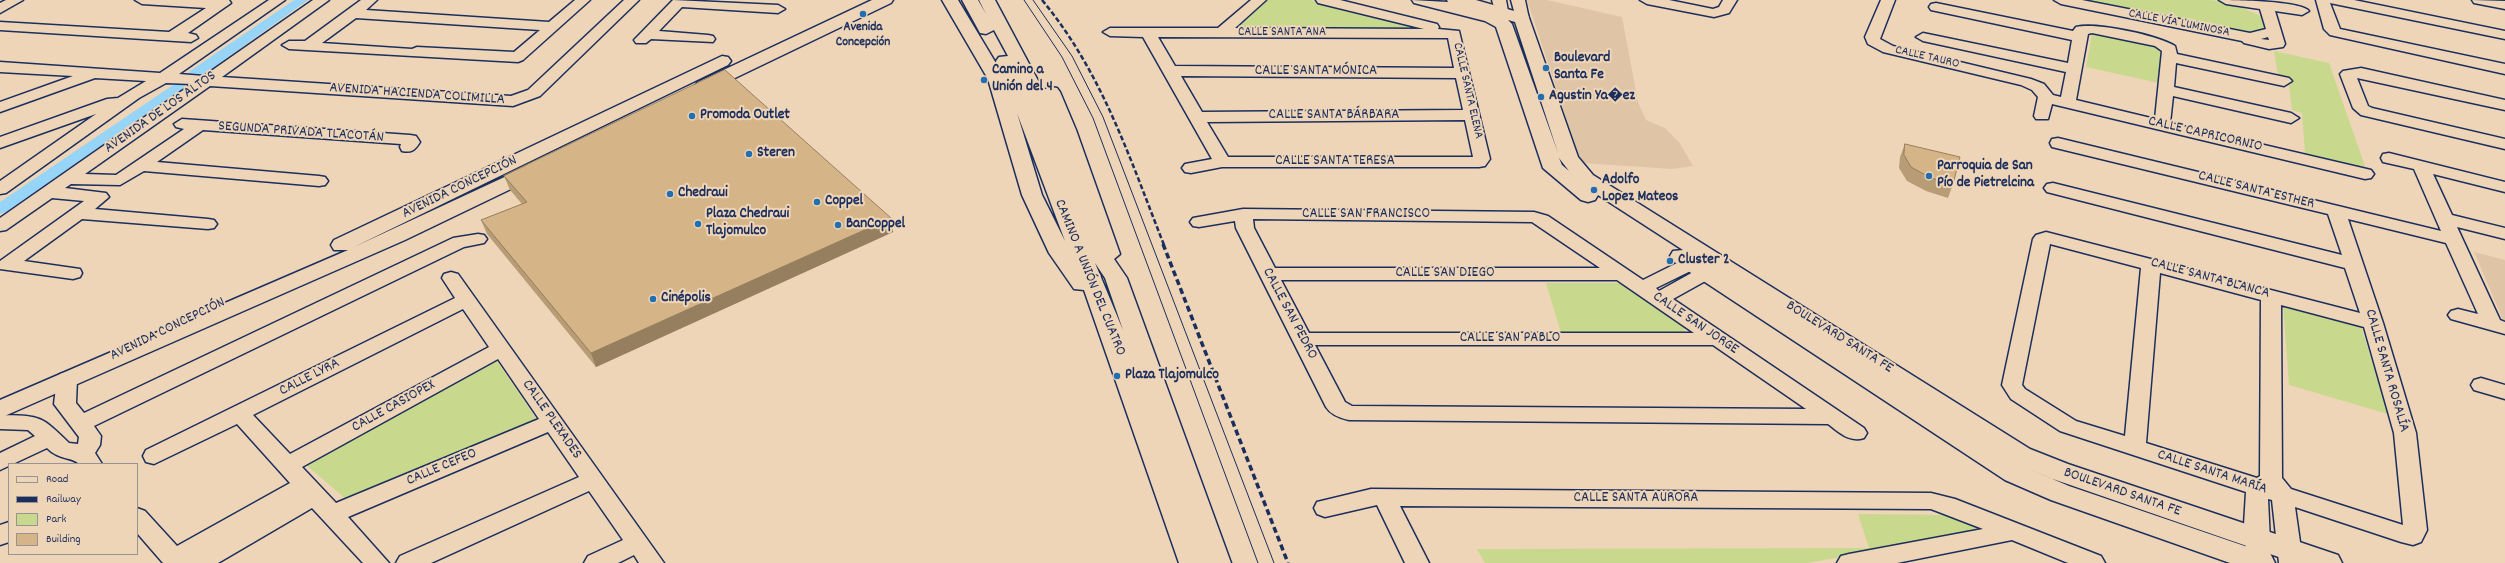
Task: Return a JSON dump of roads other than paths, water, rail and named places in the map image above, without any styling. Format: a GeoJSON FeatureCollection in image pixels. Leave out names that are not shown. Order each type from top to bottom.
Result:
{"type":"FeatureCollection","features":[{"type":"Feature","properties":{"kind":"main road","name":"AVENIDA CONCEPCIÓN"},"geometry":{"type":"LineString","coordinates":[[0,410],[67,379],[745,50],[853,0]]}},
{"type":"Feature","properties":{"kind":"main road","name":"AVENIDA CONCEPCIÓN"},"geometry":{"type":"LineString","coordinates":[[189,326],[873,0]]}},
{"type":"Feature","properties":{"kind":"main road","name":"AVENIDA CONCEPCIÓN"},"geometry":{"type":"LineString","coordinates":[[67,379],[398,236],[796,41],[885,0]]}},
{"type":"Feature","properties":{"kind":"main road"},"geometry":{"type":"LineString","coordinates":[[950,0],[997,79],[1036,203],[1060,253],[1109,323]]}},
{"type":"Feature","properties":{"kind":"main road","name":"CAMINO A UNIÓN DEL CUATRO"},"geometry":{"type":"LineString","coordinates":[[970,0],[1002,42],[1038,97],[1073,205],[1092,242],[1116,278],[1217,563]]}},
{"type":"Feature","properties":{"kind":"main road","name":"CAMINO A UNIÓN DEL CUATRO"},"geometry":{"type":"LineString","coordinates":[[987,0],[1045,167],[1109,323],[1193,563]]}},
{"type":"Feature","properties":{"kind":"main road"},"geometry":{"type":"LineString","coordinates":[[992,0],[1034,57],[1052,96],[1103,231],[1116,278]]}},
{"type":"Feature","properties":{"kind":"main road","name":"BOULEVARD SANTA FE"},"geometry":{"type":"LineString","coordinates":[[1420,0],[1491,16],[1504,24],[1554,168],[1573,185],[2021,454],[2059,471],[2256,539],[2290,556],[2328,563]]}},
{"type":"Feature","properties":{"kind":"main road","name":"BOULEVARD SANTA FE"},"geometry":{"type":"LineString","coordinates":[[1455,0],[1510,8],[1569,158],[1578,172],[1706,264],[2014,473],[2060,493],[2260,563]]}},
{"type":"Feature","properties":{"kind":"street"},"geometry":{"type":"LineString","coordinates":[[0,9],[16,0]]}},
{"type":"Feature","properties":{"kind":"street"},"geometry":{"type":"LineString","coordinates":[[142,0],[225,2]]}},
{"type":"Feature","properties":{"kind":"street","name":"AVENIDA DE LOS ALTOS"},"geometry":{"type":"LineString","coordinates":[[0,189],[133,96],[163,78],[278,0]]}},
{"type":"Feature","properties":{"kind":"street","name":"AVENIDA DE LOS ALTOS"},"geometry":{"type":"LineString","coordinates":[[0,226],[322,0]]}},
{"type":"Feature","properties":{"kind":"street"},"geometry":{"type":"LineString","coordinates":[[308,46],[370,0]]}},
{"type":"Feature","properties":{"kind":"street"},"geometry":{"type":"LineString","coordinates":[[289,45],[518,57],[583,0]]}},
{"type":"Feature","properties":{"kind":"street","name":"AVENIDA HACIENDA COLIMILLA"},"geometry":{"type":"LineString","coordinates":[[0,67],[513,101],[534,93],[632,0]]}},
{"type":"Feature","properties":{"kind":"street"},"geometry":{"type":"LineString","coordinates":[[1221,33],[1259,0]]}},
{"type":"Feature","properties":{"kind":"street"},"geometry":{"type":"LineString","coordinates":[[1648,0],[1714,14],[1724,10],[1730,0]]}},
{"type":"Feature","properties":{"kind":"street","name":"CALLE TAURO"},"geometry":{"type":"LineString","coordinates":[[1888,0],[1872,37],[1880,46],[2026,82],[2069,97]]}},
{"type":"Feature","properties":{"kind":"street","name":"CALLE VÍA LUMINOSA"},"geometry":{"type":"LineString","coordinates":[[2061,0],[2232,35],[2276,46],[2278,44],[2268,12]]}},
{"type":"Feature","properties":{"kind":"street"},"geometry":{"type":"LineString","coordinates":[[2225,0],[2268,12],[2302,11]]}},
{"type":"Feature","properties":{"kind":"street"},"geometry":{"type":"LineString","coordinates":[[2324,0],[2322,1],[2331,29],[2335,32],[2505,69]]}},
{"type":"Feature","properties":{"kind":"street"},"geometry":{"type":"LineString","coordinates":[[2333,0],[2505,35]]}},
{"type":"Feature","properties":{"kind":"street"},"geometry":{"type":"LineString","coordinates":[[2479,0],[2505,5]]}},
{"type":"Feature","properties":{"kind":"street"},"geometry":{"type":"LineString","coordinates":[[708,39],[644,37],[679,1],[778,9]]}},
{"type":"Feature","properties":{"kind":"street","name":"CALLE SANTA ELENA"},"geometry":{"type":"LineString","coordinates":[[1331,1],[1454,34],[1482,159],[1479,162]]}},
{"type":"Feature","properties":{"kind":"street"},"geometry":{"type":"LineString","coordinates":[[172,37],[225,2]]}},
{"type":"Feature","properties":{"kind":"street"},"geometry":{"type":"LineString","coordinates":[[1936,7],[2080,37]]}},
{"type":"Feature","properties":{"kind":"street"},"geometry":{"type":"LineString","coordinates":[[352,13],[554,27]]}},
{"type":"Feature","properties":{"kind":"street"},"geometry":{"type":"LineString","coordinates":[[2119,34],[2123,13]]}},
{"type":"Feature","properties":{"kind":"street"},"geometry":{"type":"LineString","coordinates":[[2139,38],[2142,17]]}},
{"type":"Feature","properties":{"kind":"street"},"geometry":{"type":"LineString","coordinates":[[0,26],[191,38]]}},
{"type":"Feature","properties":{"kind":"street"},"geometry":{"type":"LineString","coordinates":[[2069,97],[2081,30],[2085,28],[2167,45],[2170,49],[2162,125]]}},
{"type":"Feature","properties":{"kind":"street","name":"CALLE SANTA ANA"},"geometry":{"type":"LineString","coordinates":[[1110,32],[1454,34]]}},
{"type":"Feature","properties":{"kind":"street"},"geometry":{"type":"LineString","coordinates":[[1148,32],[1222,162]]}},
{"type":"Feature","properties":{"kind":"street"},"geometry":{"type":"LineString","coordinates":[[1923,37],[2074,69]]}},
{"type":"Feature","properties":{"kind":"street"},"geometry":{"type":"LineString","coordinates":[[2169,56],[2284,81]]}},
{"type":"Feature","properties":{"kind":"street","name":"CALLE SANTA MÓNICA"},"geometry":{"type":"LineString","coordinates":[[1170,71],[1463,73]]}},
{"type":"Feature","properties":{"kind":"street"},"geometry":{"type":"LineString","coordinates":[[2505,105],[2352,72],[2348,74],[2361,108],[2366,112],[2505,144]]}},
{"type":"Feature","properties":{"kind":"street"},"geometry":{"type":"LineString","coordinates":[[0,108],[96,73]]}},
{"type":"Feature","properties":{"kind":"street","name":"CALLE TAURO"},"geometry":{"type":"LineString","coordinates":[[2026,82],[2038,87],[2046,98]]}},
{"type":"Feature","properties":{"kind":"street"},"geometry":{"type":"LineString","coordinates":[[2166,90],[2290,118]]}},
{"type":"Feature","properties":{"kind":"street"},"geometry":{"type":"LineString","coordinates":[[0,143],[133,96]]}},
{"type":"Feature","properties":{"kind":"street","name":"CALLE CAPRICORNIO"},"geometry":{"type":"LineString","coordinates":[[2046,98],[2069,97],[2162,125],[2365,174]]}},
{"type":"Feature","properties":{"kind":"street"},"geometry":{"type":"LineString","coordinates":[[2042,116],[2046,98]]}},
{"type":"Feature","properties":{"kind":"street","name":"CALLE SANTA BÁRBARA"},"geometry":{"type":"LineString","coordinates":[[1196,117],[1472,115]]}},
{"type":"Feature","properties":{"kind":"street"},"geometry":{"type":"LineString","coordinates":[[52,124],[72,130],[69,142]]}},
{"type":"Feature","properties":{"kind":"street","name":"SEGUNDA PRIVADA TLACOTÁN"},"geometry":{"type":"LineString","coordinates":[[142,166],[191,125],[410,140],[412,142],[408,147]]}},
{"type":"Feature","properties":{"kind":"street","name":"CALLE SANTA ESTHER"},"geometry":{"type":"LineString","coordinates":[[2058,143],[2453,238]]}},
{"type":"Feature","properties":{"kind":"street"},"geometry":{"type":"LineString","coordinates":[[2388,158],[2505,187]]}},
{"type":"Feature","properties":{"kind":"street","name":"CALLE SANTA TERESA"},"geometry":{"type":"LineString","coordinates":[[1191,168],[1222,162],[1479,162]]}},
{"type":"Feature","properties":{"kind":"street"},"geometry":{"type":"LineString","coordinates":[[68,179],[116,182],[128,177],[142,166],[319,181]]}},
{"type":"Feature","properties":{"kind":"street"},"geometry":{"type":"LineString","coordinates":[[2421,166],[2453,238],[2498,326]]}},
{"type":"Feature","properties":{"kind":"street"},"geometry":{"type":"LineString","coordinates":[[2053,188],[2354,264]]}},
{"type":"Feature","properties":{"kind":"street"},"geometry":{"type":"LineString","coordinates":[[49,192],[100,196],[80,213],[7,265],[73,273]]}},
{"type":"Feature","properties":{"kind":"street","name":"CALLE SANTA ROSALÍA"},"geometry":{"type":"LineString","coordinates":[[2336,210],[2373,323],[2405,432],[2415,530],[2413,536]]}},
{"type":"Feature","properties":{"kind":"street"},"geometry":{"type":"LineString","coordinates":[[80,213],[208,224]]}},
{"type":"Feature","properties":{"kind":"street","name":"CALLE SAN FRANCISCO"},"geometry":{"type":"LineString","coordinates":[[1199,222],[1243,214],[1534,217]]}},
{"type":"Feature","properties":{"kind":"street","name":"CALLE SAN PEDRO"},"geometry":{"type":"LineString","coordinates":[[1243,214],[1245,228],[1337,407],[1349,413],[1831,416]]}},
{"type":"Feature","properties":{"kind":"street","name":"CALLE SAN JORGE"},"geometry":{"type":"LineString","coordinates":[[1534,217],[1622,274],[1856,433]]}},
{"type":"Feature","properties":{"kind":"street"},"geometry":{"type":"LineString","coordinates":[[2444,218],[2505,234]]}},
{"type":"Feature","properties":{"kind":"street","name":"CALLE SANTA BLANCA"},"geometry":{"type":"LineString","coordinates":[[2018,394],[2012,385],[2042,239],[2046,237],[2152,263],[2373,323]]}},
{"type":"Feature","properties":{"kind":"street"},"geometry":{"type":"LineString","coordinates":[[81,423],[459,242],[478,239]]}},
{"type":"Feature","properties":{"kind":"street"},"geometry":{"type":"LineString","coordinates":[[2135,448],[2152,263]]}},
{"type":"Feature","properties":{"kind":"street"},"geometry":{"type":"LineString","coordinates":[[1642,288],[1706,264]]}},
{"type":"Feature","properties":{"kind":"street"},"geometry":{"type":"LineString","coordinates":[[1659,299],[1706,264]]}},
{"type":"Feature","properties":{"kind":"street","name":"CALLE SAN DIEGO"},"geometry":{"type":"LineString","coordinates":[[1268,274],[1622,274]]}},
{"type":"Feature","properties":{"kind":"street","name":"CALLE PLEXADES"},"geometry":{"type":"LineString","coordinates":[[451,278],[652,563]]}},
{"type":"Feature","properties":{"kind":"street"},"geometry":{"type":"LineString","coordinates":[[2260,563],[2256,539],[2271,488],[2270,295]]}},
{"type":"Feature","properties":{"kind":"street","name":"CALLE LYRA"},"geometry":{"type":"LineString","coordinates":[[154,456],[466,300]]}},
{"type":"Feature","properties":{"kind":"street"},"geometry":{"type":"LineString","coordinates":[[2458,315],[2498,326]]}},
{"type":"Feature","properties":{"kind":"street","name":"CALLE SAN PABLO"},"geometry":{"type":"LineString","coordinates":[[1302,339],[1717,339]]}},
{"type":"Feature","properties":{"kind":"street","name":"CALLE CASIOPEX"},"geometry":{"type":"LineString","coordinates":[[287,465],[500,349]]}},
{"type":"Feature","properties":{"kind":"street"},"geometry":{"type":"LineString","coordinates":[[0,422],[30,423],[38,426],[51,437],[62,450],[87,459],[90,446],[90,436],[81,423],[72,415],[65,404],[67,379]]}},
{"type":"Feature","properties":{"kind":"street"},"geometry":{"type":"LineString","coordinates":[[2481,385],[2505,392]]}},
{"type":"Feature","properties":{"kind":"street","name":"CALLE SANTA MARÍA"},"geometry":{"type":"LineString","coordinates":[[2018,394],[2068,426],[2135,448],[2271,488],[2413,536]]}},
{"type":"Feature","properties":{"kind":"street"},"geometry":{"type":"LineString","coordinates":[[240,414],[377,563]]}},
{"type":"Feature","properties":{"kind":"street","name":"CALLE CEFEO"},"geometry":{"type":"LineString","coordinates":[[332,514],[553,422]]}},
{"type":"Feature","properties":{"kind":"street"},"geometry":{"type":"LineString","coordinates":[[0,462],[51,437]]}},
{"type":"Feature","properties":{"kind":"street"},"geometry":{"type":"LineString","coordinates":[[408,563],[594,480]]}},
{"type":"Feature","properties":{"kind":"street"},"geometry":{"type":"LineString","coordinates":[[2271,488],[2283,509],[2290,556]]}},
{"type":"Feature","properties":{"kind":"street"},"geometry":{"type":"LineString","coordinates":[[138,518],[176,561],[311,490]]}},
{"type":"Feature","properties":{"kind":"street"},"geometry":{"type":"LineString","coordinates":[[198,563],[311,490]]}},
{"type":"Feature","properties":{"kind":"street","name":"CALLE SANTA AURORA"},"geometry":{"type":"LineString","coordinates":[[1326,508],[1371,497],[1931,501],[1947,505],[2093,563]]}},
{"type":"Feature","properties":{"kind":"street"},"geometry":{"type":"LineString","coordinates":[[1384,497],[1417,563]]}},
{"type":"Feature","properties":{"kind":"street"},"geometry":{"type":"LineString","coordinates":[[1849,563],[2012,532]]}},
{"type":"Feature","properties":{"kind":"street"},"geometry":{"type":"LineString","coordinates":[[2194,539],[2231,563]]}},
{"type":"Feature","properties":{"kind":"street"},"geometry":{"type":"LineString","coordinates":[[596,563],[638,543]]}},
{"type":"Feature","properties":{"kind":"waterway"},"geometry":{"type":"LineString","coordinates":[[195,74],[302,0]]}},
{"type":"Feature","properties":{"kind":"waterway"},"geometry":{"type":"LineString","coordinates":[[0,209],[179,85]]}},
{"type":"Feature","properties":{"kind":"tram line"},"geometry":{"type":"LineString","coordinates":[[1024,0],[1062,57],[1093,118],[1258,563]]}},
{"type":"Feature","properties":{"kind":"tram line"},"geometry":{"type":"LineString","coordinates":[[1033,0],[1072,56],[1103,117],[1274,563]]}},
{"type":"Feature","properties":{"kind":"railway"},"geometry":{"type":"LineString","coordinates":[[1042,0],[1082,57],[1098,86],[1113,117],[1164,245]]}},
{"type":"Feature","properties":{"kind":"railway"},"geometry":{"type":"LineString","coordinates":[[1163,244],[1288,563]]}},
{"type":"Feature","properties":{"kind":"place","name":"Avenida Concepción"},"geometry":{"type":"Point","coordinates":[863,14]}},
{"type":"Feature","properties":{"kind":"place","name":"Boulevard Santa Fe"},"geometry":{"type":"Point","coordinates":[1546,68]}},
{"type":"Feature","properties":{"kind":"place","name":"Camino a Unión del 4"},"geometry":{"type":"Point","coordinates":[984,80]}},
{"type":"Feature","properties":{"kind":"place","name":"Agustin Ya�ez"},"geometry":{"type":"Point","coordinates":[1541,97]}},
{"type":"Feature","properties":{"kind":"place","name":"Promoda Outlet"},"geometry":{"type":"Point","coordinates":[692,116]}},
{"type":"Feature","properties":{"kind":"place","name":"Steren"},"geometry":{"type":"Point","coordinates":[749,154]}},
{"type":"Feature","properties":{"kind":"place","name":"Parroquia de San Pío de Pietrelcina"},"geometry":{"type":"Point","coordinates":[1929,176]}},
{"type":"Feature","properties":{"kind":"place","name":"Adolfo Lopez Mateos"},"geometry":{"type":"Point","coordinates":[1594,190]}},
{"type":"Feature","properties":{"kind":"place","name":"Chedraui"},"geometry":{"type":"Point","coordinates":[670,194]}},
{"type":"Feature","properties":{"kind":"place","name":"Coppel"},"geometry":{"type":"Point","coordinates":[817,202]}},
{"type":"Feature","properties":{"kind":"place","name":"Plaza Chedraui Tlajomulco"},"geometry":{"type":"Point","coordinates":[698,224]}},
{"type":"Feature","properties":{"kind":"place","name":"BanCoppel"},"geometry":{"type":"Point","coordinates":[838,225]}},
{"type":"Feature","properties":{"kind":"place","name":"Cluster 2"},"geometry":{"type":"Point","coordinates":[1670,261]}},
{"type":"Feature","properties":{"kind":"place","name":"Cinépolis"},"geometry":{"type":"Point","coordinates":[653,299]}},
{"type":"Feature","properties":{"kind":"place","name":"Plaza Tlajomulco"},"geometry":{"type":"Point","coordinates":[1117,376]}}]}
